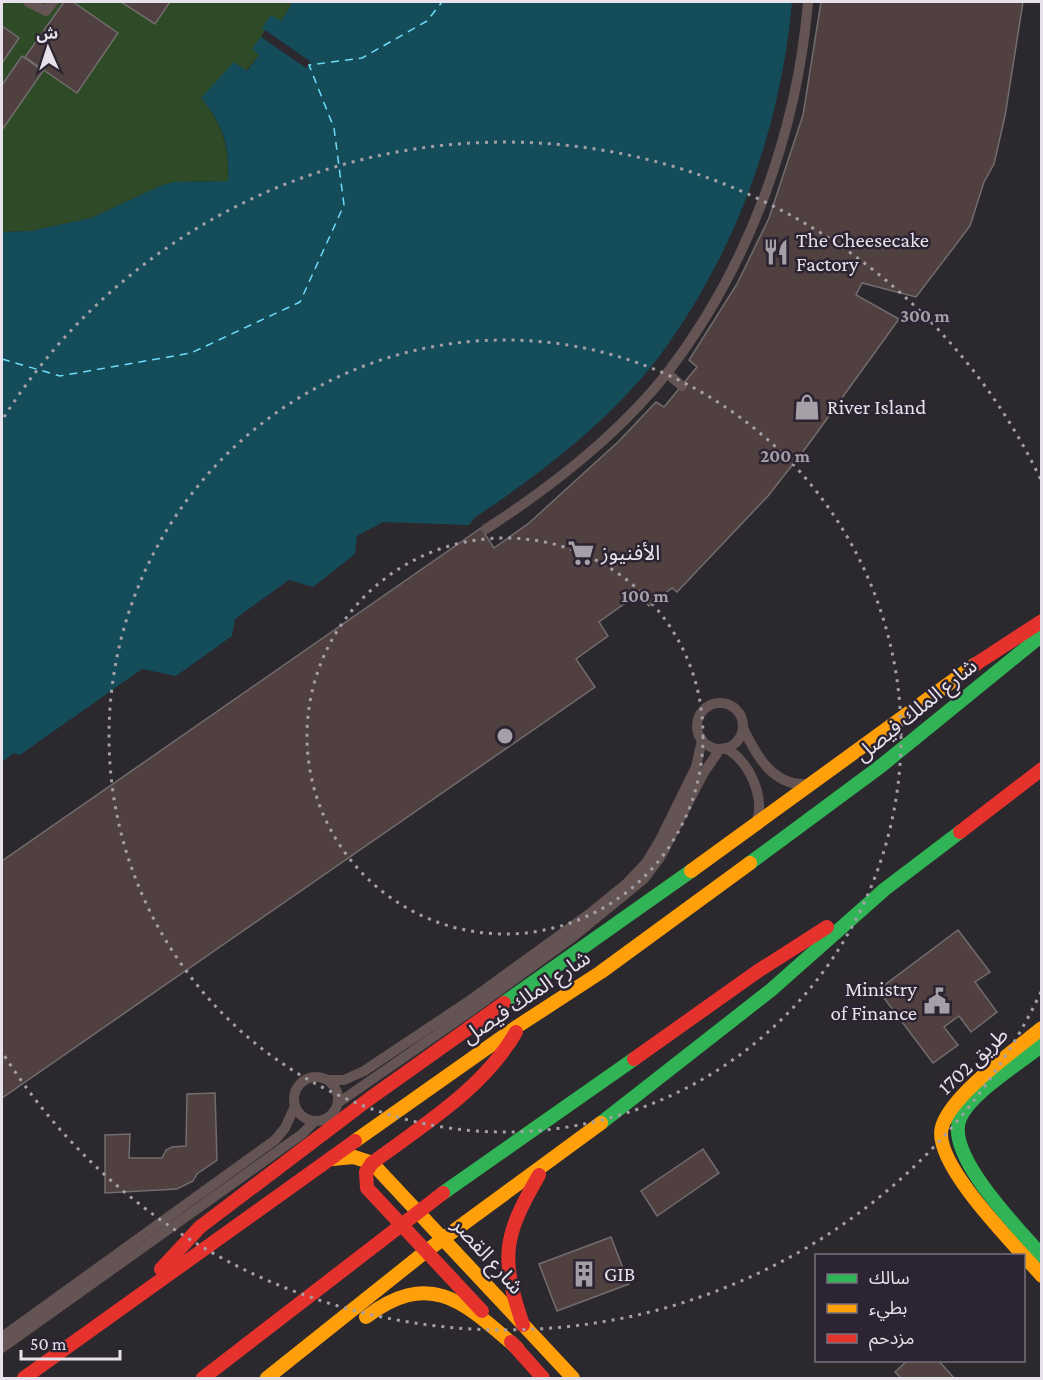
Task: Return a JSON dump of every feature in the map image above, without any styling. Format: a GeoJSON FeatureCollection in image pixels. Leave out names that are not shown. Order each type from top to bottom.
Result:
{"type":"FeatureCollection","features":[{"type":"Feature","properties":{"kind":"main road"},"geometry":{"type":"LineString","coordinates":[[148,1287],[185,1241],[241,1196],[436,1051],[755,826],[873,736],[998,648],[1041,621]]}},
{"type":"Feature","properties":{"kind":"main road","name":"شارع الملك فيصل"},"geometry":{"type":"LineString","coordinates":[[24,1378],[148,1287],[518,1026],[601,972],[881,766],[1041,635]]}},
{"type":"Feature","properties":{"kind":"main road"},"geometry":{"type":"LineString","coordinates":[[267,1378],[443,1238],[544,1166],[771,990],[885,889],[1041,769]]}},
{"type":"Feature","properties":{"kind":"main road"},"geometry":{"type":"LineString","coordinates":[[203,1378],[418,1211],[758,971],[885,889]]}},
{"type":"Feature","properties":{"kind":"main road"},"geometry":{"type":"LineString","coordinates":[[331,1159],[354,1157],[372,1163],[486,1073],[509,1047],[518,1026]]}},
{"type":"Feature","properties":{"kind":"main road","name":"طريق 1702"},"geometry":{"type":"LineString","coordinates":[[1022,1254],[946,1160],[941,1128],[950,1109],[1041,1028]]}},
{"type":"Feature","properties":{"kind":"main road","name":"طريق 1702"},"geometry":{"type":"LineString","coordinates":[[1041,1045],[970,1105],[959,1120],[958,1143],[964,1157],[1041,1256]]}},
{"type":"Feature","properties":{"kind":"main road","name":"شارع القصر"},"geometry":{"type":"LineString","coordinates":[[543,1378],[368,1188],[366,1172],[372,1163],[573,1378]]}},
{"type":"Feature","properties":{"kind":"main road"},"geometry":{"type":"LineString","coordinates":[[523,1325],[509,1285],[505,1255],[511,1226],[544,1166]]}},
{"type":"Feature","properties":{"kind":"main road"},"geometry":{"type":"LineString","coordinates":[[992,1219],[1004,1209]]}},
{"type":"Feature","properties":{"kind":"main road","name":"طريق 1702"},"geometry":{"type":"LineString","coordinates":[[1025,1257],[1041,1276]]}},
{"type":"Feature","properties":{"kind":"main road"},"geometry":{"type":"LineString","coordinates":[[288,1378],[388,1300],[410,1294],[433,1293],[465,1304],[517,1348]]}},
{"type":"Feature","properties":{"kind":"street"},"geometry":{"type":"LineString","coordinates":[[28,2],[46,11],[53,2]]}},
{"type":"Feature","properties":{"kind":"street"},"geometry":{"type":"LineString","coordinates":[[486,529],[530,500],[574,465],[630,413],[667,373],[710,311],[745,244],[771,177],[793,99],[804,45],[808,2]]}},
{"type":"Feature","properties":{"kind":"street"},"geometry":{"type":"LineString","coordinates":[[667,373],[682,386]]}},
{"type":"Feature","properties":{"kind":"street"},"geometry":{"type":"LineString","coordinates":[[2,1337],[275,1140],[285,1128],[295,1106],[294,1093],[300,1083],[311,1077],[329,1080],[350,1078],[383,1058],[478,994],[589,914],[627,883],[645,863],[660,840],[696,767],[702,740],[697,721],[703,710],[714,704],[724,703],[736,710],[756,752],[772,774],[788,783],[814,783]]}},
{"type":"Feature","properties":{"kind":"street"},"geometry":{"type":"LineString","coordinates":[[2,1348],[302,1134],[315,1121],[332,1114],[338,1103],[573,937],[639,884],[661,856],[703,774],[722,748],[737,741],[743,728]]}},
{"type":"Feature","properties":{"kind":"street"},"geometry":{"type":"LineString","coordinates":[[702,740],[739,758],[756,788],[760,805],[755,826]]}},
{"type":"Feature","properties":{"kind":"street"},"geometry":{"type":"LineString","coordinates":[[329,1080],[337,1091],[338,1103]]}},
{"type":"Feature","properties":{"kind":"street"},"geometry":{"type":"LineString","coordinates":[[295,1106],[303,1116],[315,1121]]}},
{"type":"Feature","properties":{"kind":"green space"},"geometry":{"type":"Polygon","coordinates":[[[2,2],[289,2],[292,4],[281,21],[262,28],[265,30],[259,55],[246,71],[201,97],[223,136],[228,157],[228,181],[174,182],[160,186],[91,218],[31,231],[2,232],[2,2]]]}},
{"type":"Feature","properties":{"kind":"water"},"geometry":{"type":"Polygon","coordinates":[[[289,2],[792,2],[777,95],[765,141],[733,231],[688,315],[661,354],[598,423],[550,464],[474,518],[469,525],[383,522],[357,536],[355,554],[313,587],[289,580],[235,619],[232,636],[176,676],[142,669],[20,755],[14,753],[2,762],[2,232],[31,231],[91,218],[160,186],[174,182],[228,181],[228,157],[224,137],[215,117],[201,98],[234,62],[247,71],[259,55],[252,49],[265,31],[262,28],[271,15],[281,21],[292,4],[289,2]]]}},
{"type":"Feature","properties":{"kind":"pier"},"geometry":{"type":"Polygon","coordinates":[[[265,30],[311,62],[306,68],[261,37],[265,30]]]}},
{"type":"Feature","properties":{"kind":"building"},"geometry":{"type":"Polygon","coordinates":[[[64,2],[73,2],[118,33],[77,93],[25,57],[64,2]]]}},
{"type":"Feature","properties":{"kind":"building"},"geometry":{"type":"Polygon","coordinates":[[[121,2],[170,2],[155,24],[121,2]]]}},
{"type":"Feature","properties":{"kind":"building","name":"الأفنيوز"},"geometry":{"type":"Polygon","coordinates":[[[821,2],[1023,2],[1005,116],[994,164],[984,182],[970,226],[916,297],[862,283],[856,295],[899,319],[808,445],[768,496],[677,592],[672,588],[649,606],[638,594],[599,622],[608,636],[576,659],[595,687],[2,1098],[2,861],[481,528],[494,548],[529,523],[619,441],[656,402],[664,407],[697,367],[689,360],[737,284],[769,218],[803,115],[821,2]]]}},
{"type":"Feature","properties":{"kind":"building"},"geometry":{"type":"Polygon","coordinates":[[[2,26],[19,38],[2,63],[2,26]]]}},
{"type":"Feature","properties":{"kind":"building"},"geometry":{"type":"Polygon","coordinates":[[[22,56],[43,71],[2,130],[2,85],[22,56]]]}},
{"type":"Feature","properties":{"kind":"building","name":"Ministry of Finance"},"geometry":{"type":"Polygon","coordinates":[[[958,930],[990,972],[975,982],[997,1012],[971,1032],[959,1016],[944,1027],[958,1045],[933,1063],[878,990],[958,930]]]}},
{"type":"Feature","properties":{"kind":"building"},"geometry":{"type":"Polygon","coordinates":[[[215,1093],[217,1160],[197,1174],[193,1181],[177,1189],[105,1193],[105,1135],[130,1134],[129,1158],[162,1158],[166,1150],[172,1147],[186,1146],[187,1094],[215,1093]]]}},
{"type":"Feature","properties":{"kind":"building"},"geometry":{"type":"Polygon","coordinates":[[[703,1149],[719,1173],[657,1216],[641,1191],[703,1149]]]}},
{"type":"Feature","properties":{"kind":"building","name":"GIB"},"geometry":{"type":"Polygon","coordinates":[[[611,1237],[629,1284],[557,1311],[539,1264],[611,1237]]]}},
{"type":"Feature","properties":{"kind":"building"},"geometry":{"type":"Polygon","coordinates":[[[906,1362],[940,1362],[954,1378],[901,1378],[895,1372],[906,1362]]]}},
{"type":"Feature","properties":{"kind":"ferry route"},"geometry":{"type":"LineString","coordinates":[[2,359],[60,376],[191,353],[300,302],[344,205],[334,128],[309,65],[362,58],[427,21],[442,2]]}},
{"type":"Feature","properties":{"kind":"traffic: fast"},"geometry":{"type":"LineString","coordinates":[[750,863],[881,766],[1042,635]]}},
{"type":"Feature","properties":{"kind":"traffic: fast"},"geometry":{"type":"LineString","coordinates":[[601,1123],[771,990],[885,889],[960,832]]}},
{"type":"Feature","properties":{"kind":"traffic: fast"},"geometry":{"type":"LineString","coordinates":[[504,1003],[691,871]]}},
{"type":"Feature","properties":{"kind":"traffic: fast"},"geometry":{"type":"LineString","coordinates":[[1042,1045],[975,1098],[960,1118],[958,1133],[963,1152],[973,1171],[1002,1211],[1042,1256]]}},
{"type":"Feature","properties":{"kind":"traffic: fast"},"geometry":{"type":"LineString","coordinates":[[443,1193],[634,1059]]}},
{"type":"Feature","properties":{"kind":"traffic: slow"},"geometry":{"type":"LineString","coordinates":[[691,871],[976,664]]}},
{"type":"Feature","properties":{"kind":"traffic: slow"},"geometry":{"type":"LineString","coordinates":[[355,1141],[518,1026],[601,972],[750,863]]}},
{"type":"Feature","properties":{"kind":"traffic: slow"},"geometry":{"type":"LineString","coordinates":[[1022,1254],[962,1183],[942,1143],[942,1127],[948,1114],[970,1087],[1042,1028]]}},
{"type":"Feature","properties":{"kind":"traffic: slow"},"geometry":{"type":"LineString","coordinates":[[267,1378],[425,1252],[601,1123]]}},
{"type":"Feature","properties":{"kind":"traffic: slow"},"geometry":{"type":"LineString","coordinates":[[332,1159],[354,1157],[372,1163],[573,1378]]}},
{"type":"Feature","properties":{"kind":"traffic: slow"},"geometry":{"type":"LineString","coordinates":[[1025,1257],[1042,1276]]}},
{"type":"Feature","properties":{"kind":"traffic: slow"},"geometry":{"type":"LineString","coordinates":[[366,1317],[389,1302],[410,1295],[429,1293],[464,1305],[517,1348]]}},
{"type":"Feature","properties":{"kind":"traffic: jam"},"geometry":{"type":"LineString","coordinates":[[976,664],[1042,621]]}},
{"type":"Feature","properties":{"kind":"traffic: jam"},"geometry":{"type":"LineString","coordinates":[[960,832],[1042,769]]}},
{"type":"Feature","properties":{"kind":"traffic: jam"},"geometry":{"type":"LineString","coordinates":[[634,1059],[758,971],[827,927]]}},
{"type":"Feature","properties":{"kind":"traffic: jam"},"geometry":{"type":"LineString","coordinates":[[161,1269],[200,1227],[369,1099],[504,1003]]}},
{"type":"Feature","properties":{"kind":"traffic: jam"},"geometry":{"type":"LineString","coordinates":[[372,1163],[451,1105],[487,1071],[516,1032]]}},
{"type":"Feature","properties":{"kind":"traffic: jam"},"geometry":{"type":"LineString","coordinates":[[24,1378],[355,1141]]}},
{"type":"Feature","properties":{"kind":"traffic: jam"},"geometry":{"type":"LineString","coordinates":[[372,1163],[366,1172],[367,1188],[482,1311]]}},
{"type":"Feature","properties":{"kind":"traffic: jam"},"geometry":{"type":"LineString","coordinates":[[523,1325],[511,1282],[508,1264],[509,1248],[518,1215],[539,1175]]}},
{"type":"Feature","properties":{"kind":"traffic: jam"},"geometry":{"type":"LineString","coordinates":[[203,1378],[443,1193]]}},
{"type":"Feature","properties":{"kind":"traffic: jam"},"geometry":{"type":"LineString","coordinates":[[511,1342],[543,1378]]}},
{"type":"Feature","properties":{"kind":"place","name":"The Cheesecake Factory"},"geometry":{"type":"Point","coordinates":[776,252]}},
{"type":"Feature","properties":{"kind":"place","name":"River Island"},"geometry":{"type":"Point","coordinates":[807,407]}},
{"type":"Feature","properties":{"kind":"place","name":"الأفنيوز"},"geometry":{"type":"Point","coordinates":[581,553]}},
{"type":"Feature","properties":{"kind":"place","name":"Ministry of Finance"},"geometry":{"type":"Point","coordinates":[937,1001]}},
{"type":"Feature","properties":{"kind":"place","name":"GIB"},"geometry":{"type":"Point","coordinates":[584,1274]}}]}
